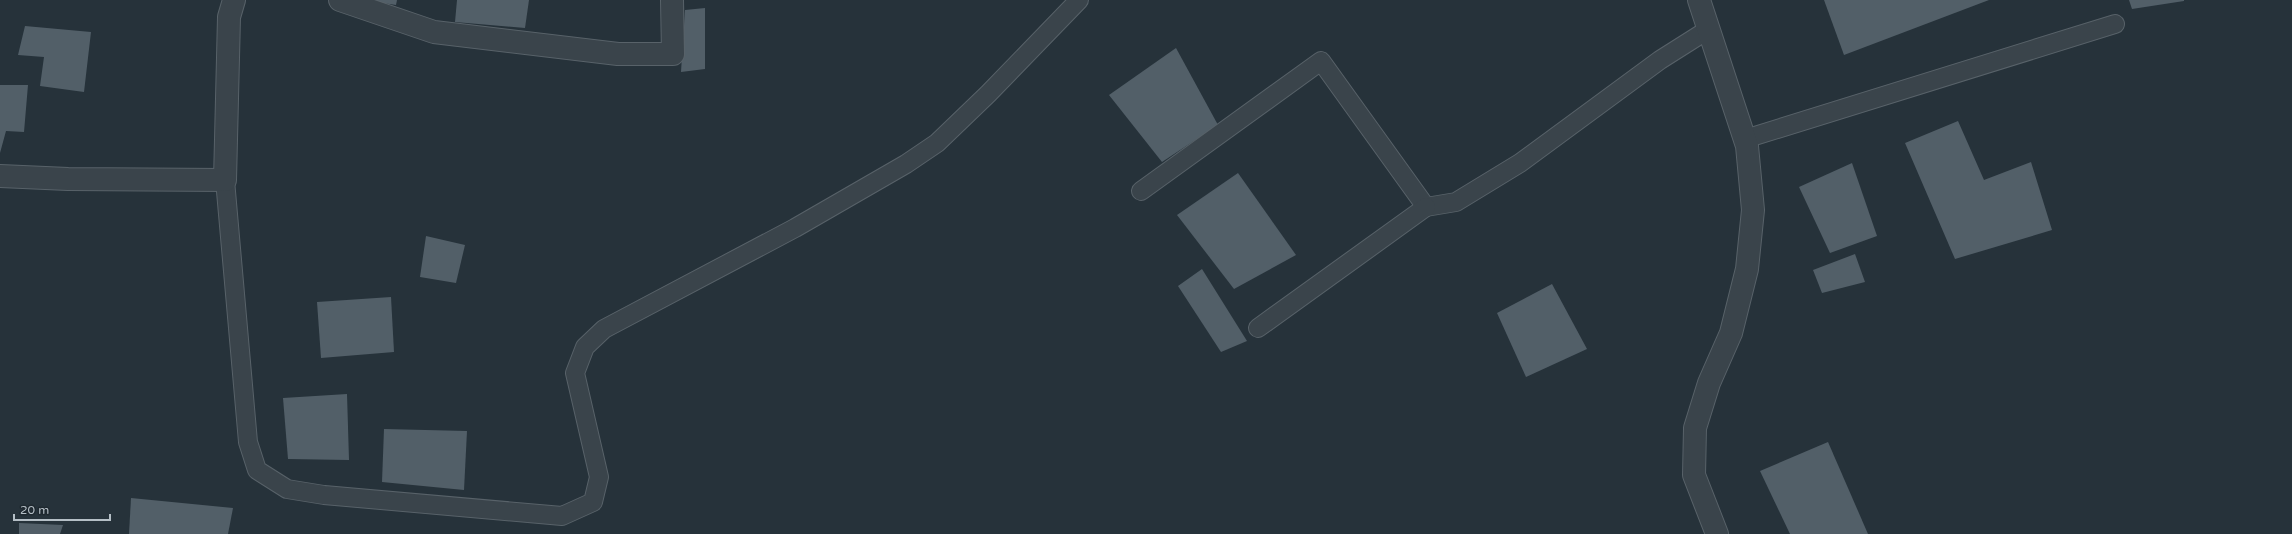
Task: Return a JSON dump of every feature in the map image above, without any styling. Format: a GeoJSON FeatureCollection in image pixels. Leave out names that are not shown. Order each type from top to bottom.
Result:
{"type":"FeatureCollection","features":[{"type":"Feature","properties":{"kind":"street"},"geometry":{"type":"LineString","coordinates":[[0,176],[68,179],[225,180],[229,17],[234,0]]}},
{"type":"Feature","properties":{"kind":"street"},"geometry":{"type":"LineString","coordinates":[[340,0],[434,32],[618,54],[673,54],[672,0]]}},
{"type":"Feature","properties":{"kind":"street"},"geometry":{"type":"LineString","coordinates":[[1698,0],[1709,29],[1747,146],[1753,210],[1747,269],[1731,333],[1709,383],[1695,428],[1694,475],[1716,534]]}},
{"type":"Feature","properties":{"kind":"lane"},"geometry":{"type":"LineString","coordinates":[[225,180],[248,442],[258,470],[287,489],[324,494],[562,516],[593,502],[599,477],[575,373],[584,348],[604,329],[795,228],[906,164],[937,142],[988,94],[1079,0]]}},
{"type":"Feature","properties":{"kind":"lane"},"geometry":{"type":"LineString","coordinates":[[1745,139],[2115,24]]}},
{"type":"Feature","properties":{"kind":"lane"},"geometry":{"type":"LineString","coordinates":[[1258,328],[1426,206],[1456,202],[1520,163],[1660,60],[1709,29]]}},
{"type":"Feature","properties":{"kind":"lane"},"geometry":{"type":"LineString","coordinates":[[1141,191],[1321,61],[1426,206]]}},
{"type":"Feature","properties":{"kind":"building"},"geometry":{"type":"Polygon","coordinates":[[[363,0],[397,0],[396,5],[363,0]]]}},
{"type":"Feature","properties":{"kind":"building"},"geometry":{"type":"Polygon","coordinates":[[[457,0],[529,0],[525,28],[455,22],[457,0]]]}},
{"type":"Feature","properties":{"kind":"building"},"geometry":{"type":"Polygon","coordinates":[[[1824,0],[1989,0],[1844,55],[1824,0]]]}},
{"type":"Feature","properties":{"kind":"building"},"geometry":{"type":"Polygon","coordinates":[[[2129,0],[2184,0],[2184,1],[2132,9],[2129,0]]]}},
{"type":"Feature","properties":{"kind":"building"},"geometry":{"type":"Polygon","coordinates":[[[705,8],[705,69],[681,72],[685,10],[705,8]]]}},
{"type":"Feature","properties":{"kind":"building"},"geometry":{"type":"Polygon","coordinates":[[[25,26],[91,32],[84,92],[40,86],[44,57],[18,55],[25,26]]]}},
{"type":"Feature","properties":{"kind":"building"},"geometry":{"type":"Polygon","coordinates":[[[1176,48],[1218,125],[1162,162],[1109,95],[1176,48]]]}},
{"type":"Feature","properties":{"kind":"building"},"geometry":{"type":"Polygon","coordinates":[[[0,85],[28,85],[24,132],[6,131],[0,153],[0,85]]]}},
{"type":"Feature","properties":{"kind":"building"},"geometry":{"type":"Polygon","coordinates":[[[1958,121],[1984,180],[2031,162],[2052,230],[1955,259],[1905,143],[1958,121]]]}},
{"type":"Feature","properties":{"kind":"building"},"geometry":{"type":"Polygon","coordinates":[[[1852,163],[1877,236],[1830,253],[1799,187],[1852,163]]]}},
{"type":"Feature","properties":{"kind":"building"},"geometry":{"type":"Polygon","coordinates":[[[1238,173],[1296,255],[1234,289],[1177,215],[1238,173]]]}},
{"type":"Feature","properties":{"kind":"building"},"geometry":{"type":"Polygon","coordinates":[[[426,236],[465,245],[456,283],[420,277],[426,236]]]}},
{"type":"Feature","properties":{"kind":"building"},"geometry":{"type":"Polygon","coordinates":[[[1855,254],[1865,282],[1822,293],[1813,270],[1855,254]]]}},
{"type":"Feature","properties":{"kind":"building"},"geometry":{"type":"Polygon","coordinates":[[[1202,269],[1247,341],[1221,352],[1178,286],[1202,269]]]}},
{"type":"Feature","properties":{"kind":"building"},"geometry":{"type":"Polygon","coordinates":[[[1552,284],[1587,349],[1526,377],[1497,313],[1552,284]]]}},
{"type":"Feature","properties":{"kind":"building"},"geometry":{"type":"Polygon","coordinates":[[[391,297],[394,352],[321,358],[317,302],[391,297]]]}},
{"type":"Feature","properties":{"kind":"building"},"geometry":{"type":"Polygon","coordinates":[[[347,394],[349,460],[288,459],[283,398],[347,394]]]}},
{"type":"Feature","properties":{"kind":"building"},"geometry":{"type":"Polygon","coordinates":[[[384,429],[467,431],[464,490],[382,482],[384,429]]]}},
{"type":"Feature","properties":{"kind":"building"},"geometry":{"type":"Polygon","coordinates":[[[1828,442],[1868,534],[1790,534],[1760,471],[1828,442]]]}},
{"type":"Feature","properties":{"kind":"building"},"geometry":{"type":"Polygon","coordinates":[[[131,498],[233,508],[228,534],[129,534],[131,498]]]}},
{"type":"Feature","properties":{"kind":"building"},"geometry":{"type":"Polygon","coordinates":[[[19,523],[63,525],[60,534],[19,534],[19,523]]]}}]}
